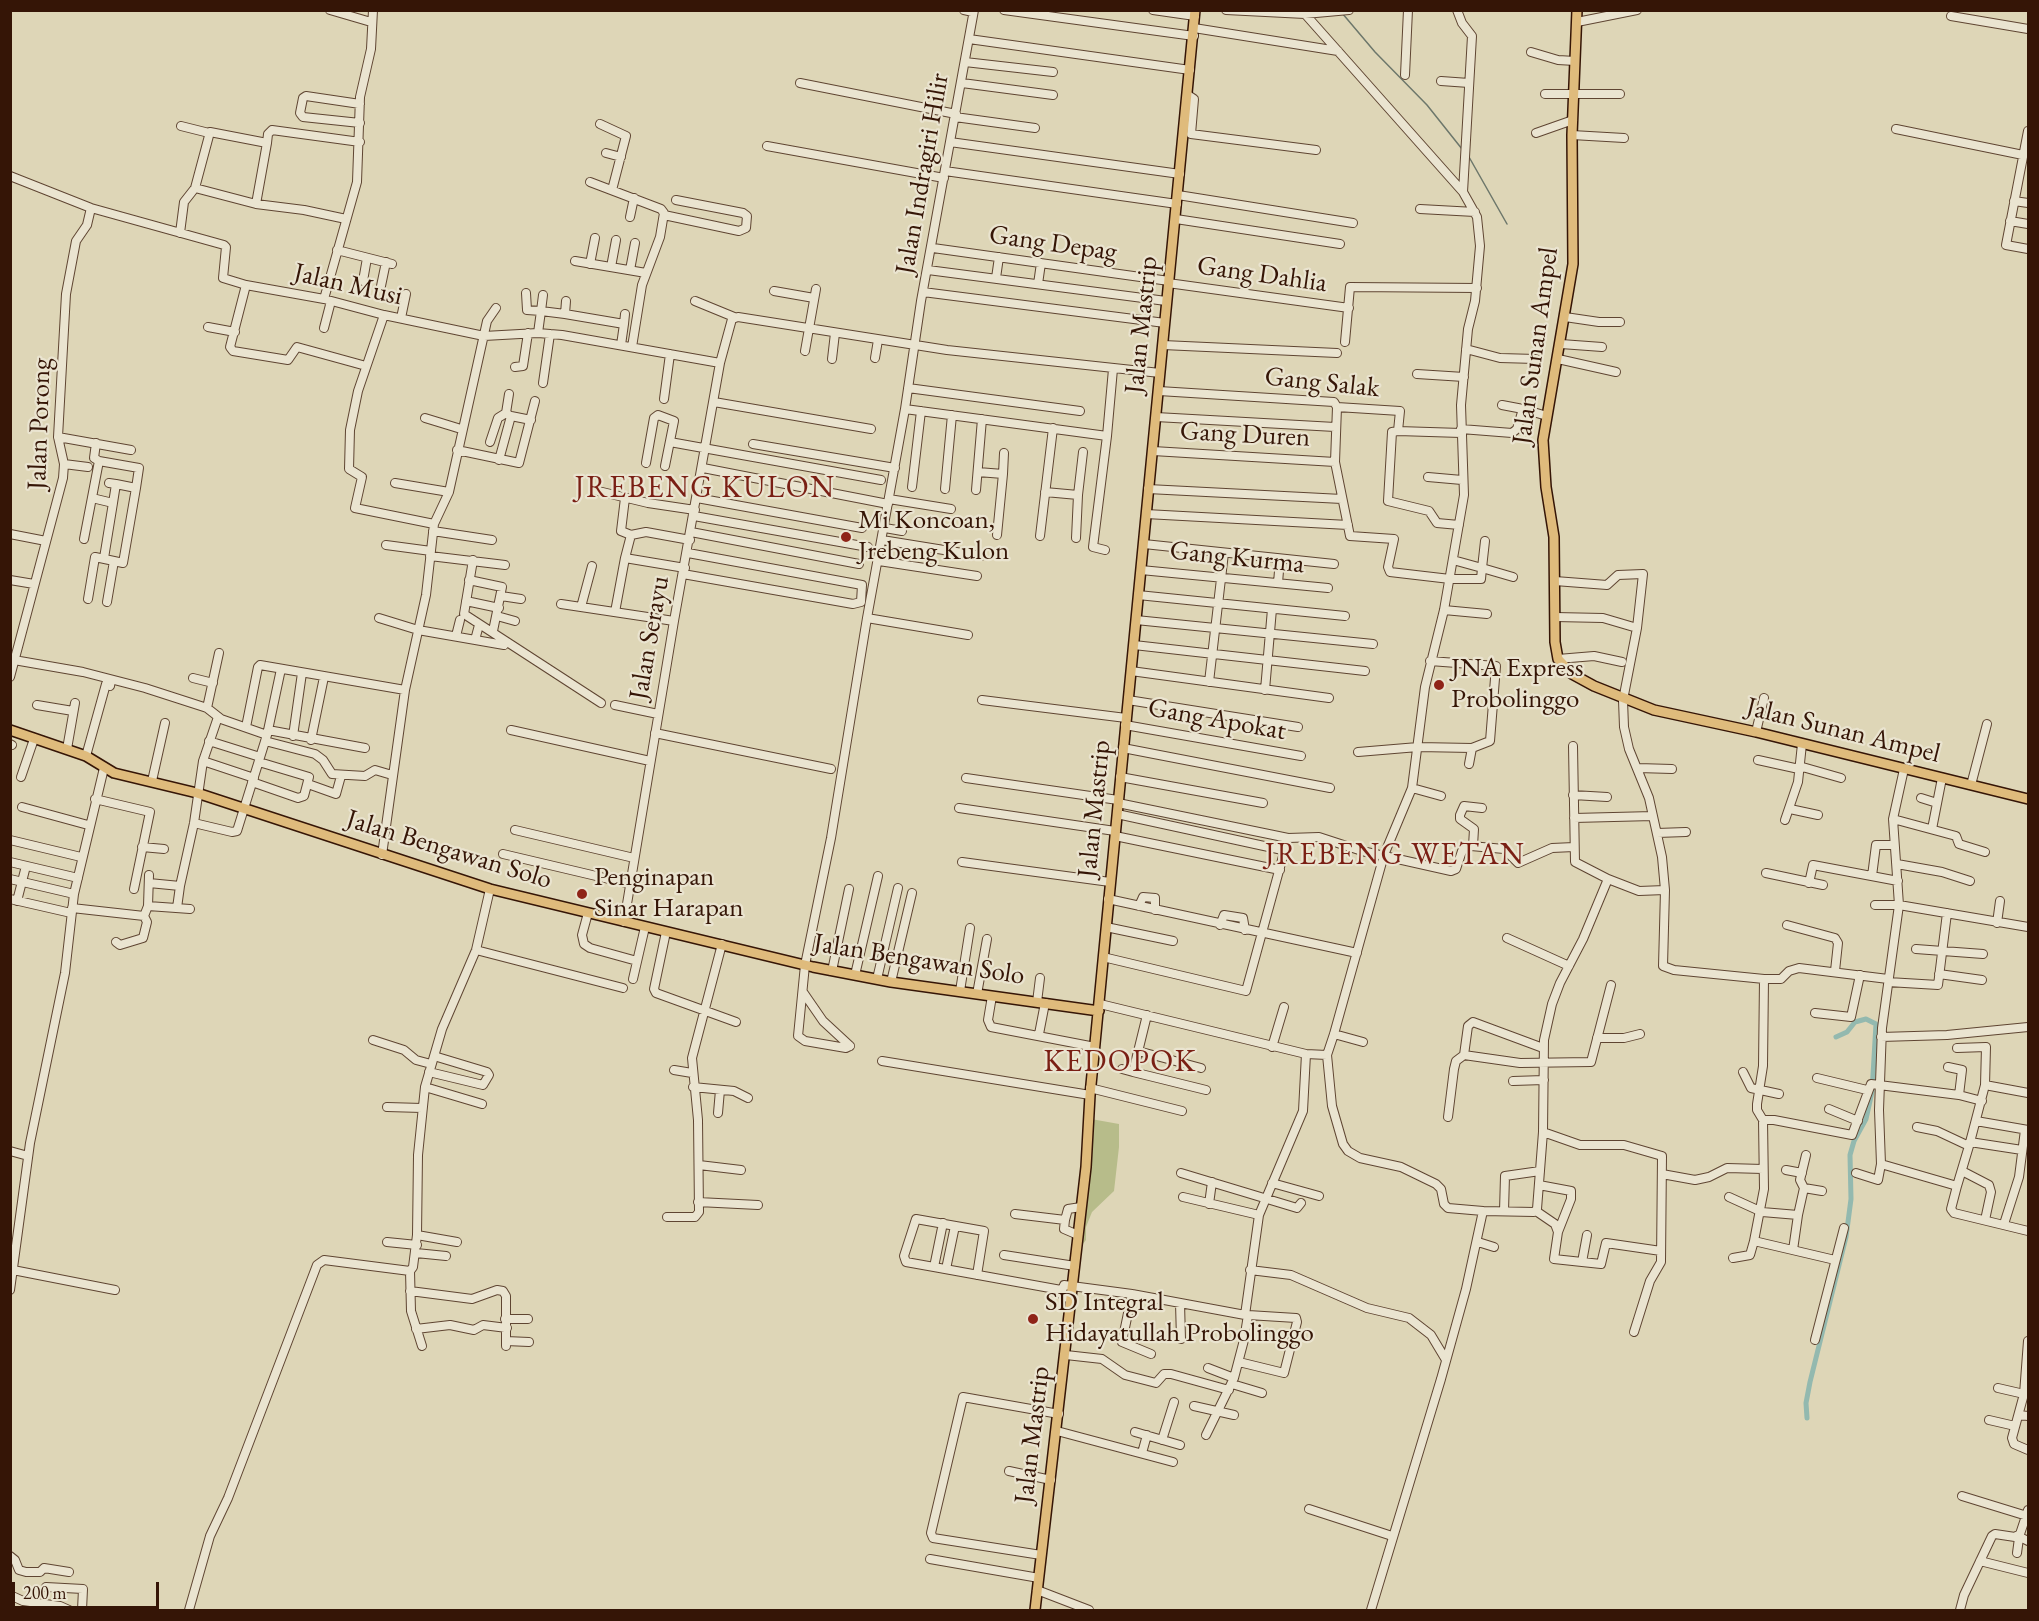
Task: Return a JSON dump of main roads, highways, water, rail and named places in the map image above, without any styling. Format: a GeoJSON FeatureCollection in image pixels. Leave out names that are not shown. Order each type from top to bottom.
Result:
{"type":"FeatureCollection","features":[{"type":"Feature","properties":{"kind":"main road","name":"Jalan Sunan Ampel"},"geometry":{"type":"LineString","coordinates":[[1577,10],[1572,135],[1573,264],[1558,359],[1535,412],[1554,537],[1558,659],[1572,674],[1623,700],[2028,799]]}},
{"type":"Feature","properties":{"kind":"main road","name":"Jalan Mastrip"},"geometry":{"type":"LineString","coordinates":[[1035,1611],[1066,1355],[1081,1207],[1108,899],[1168,282],[1187,132],[1195,13]]}},
{"type":"Feature","properties":{"kind":"main road","name":"Jalan Bengawan Solo"},"geometry":{"type":"LineString","coordinates":[[10,730],[86,756],[104,768],[198,793],[490,890],[805,965],[891,982],[1041,1002],[1100,1007]]}},
{"type":"Feature","properties":{"kind":"waterway"},"geometry":{"type":"LineString","coordinates":[[1342,13],[1375,52],[1427,105],[1462,149]]}},
{"type":"Feature","properties":{"kind":"waterway"},"geometry":{"type":"LineString","coordinates":[[1469,157],[1507,224]]}},
{"type":"Feature","properties":{"kind":"waterway"},"geometry":{"type":"LineString","coordinates":[[1807,1418],[1806,1403],[1810,1382],[1846,1237],[1851,1199],[1850,1155],[1854,1141],[1866,1119],[1872,1092],[1876,1024],[1866,1019],[1855,1022],[1847,1032],[1836,1037]]}},
{"type":"Feature","properties":{"kind":"place","name":"Mi Koncoan, Jrebeng Kulon"},"geometry":{"type":"Point","coordinates":[846,537]}},
{"type":"Feature","properties":{"kind":"place","name":"JNA Express Probolinggo"},"geometry":{"type":"Point","coordinates":[1439,685]}},
{"type":"Feature","properties":{"kind":"place","name":"Penginapan Sinar Harapan"},"geometry":{"type":"Point","coordinates":[582,894]}},
{"type":"Feature","properties":{"kind":"place","name":"SD Integral Hidayatullah Probolinggo"},"geometry":{"type":"Point","coordinates":[1033,1319]}},
{"type":"Feature","properties":{"kind":"district","name":"JREBENG KULON"},"geometry":{"type":"Point","coordinates":[705,489]}},
{"type":"Feature","properties":{"kind":"district","name":"JREBENG WETAN"},"geometry":{"type":"Point","coordinates":[1395,856]}},
{"type":"Feature","properties":{"kind":"district","name":"KEDOPOK"},"geometry":{"type":"Point","coordinates":[1120,1063]}}]}
